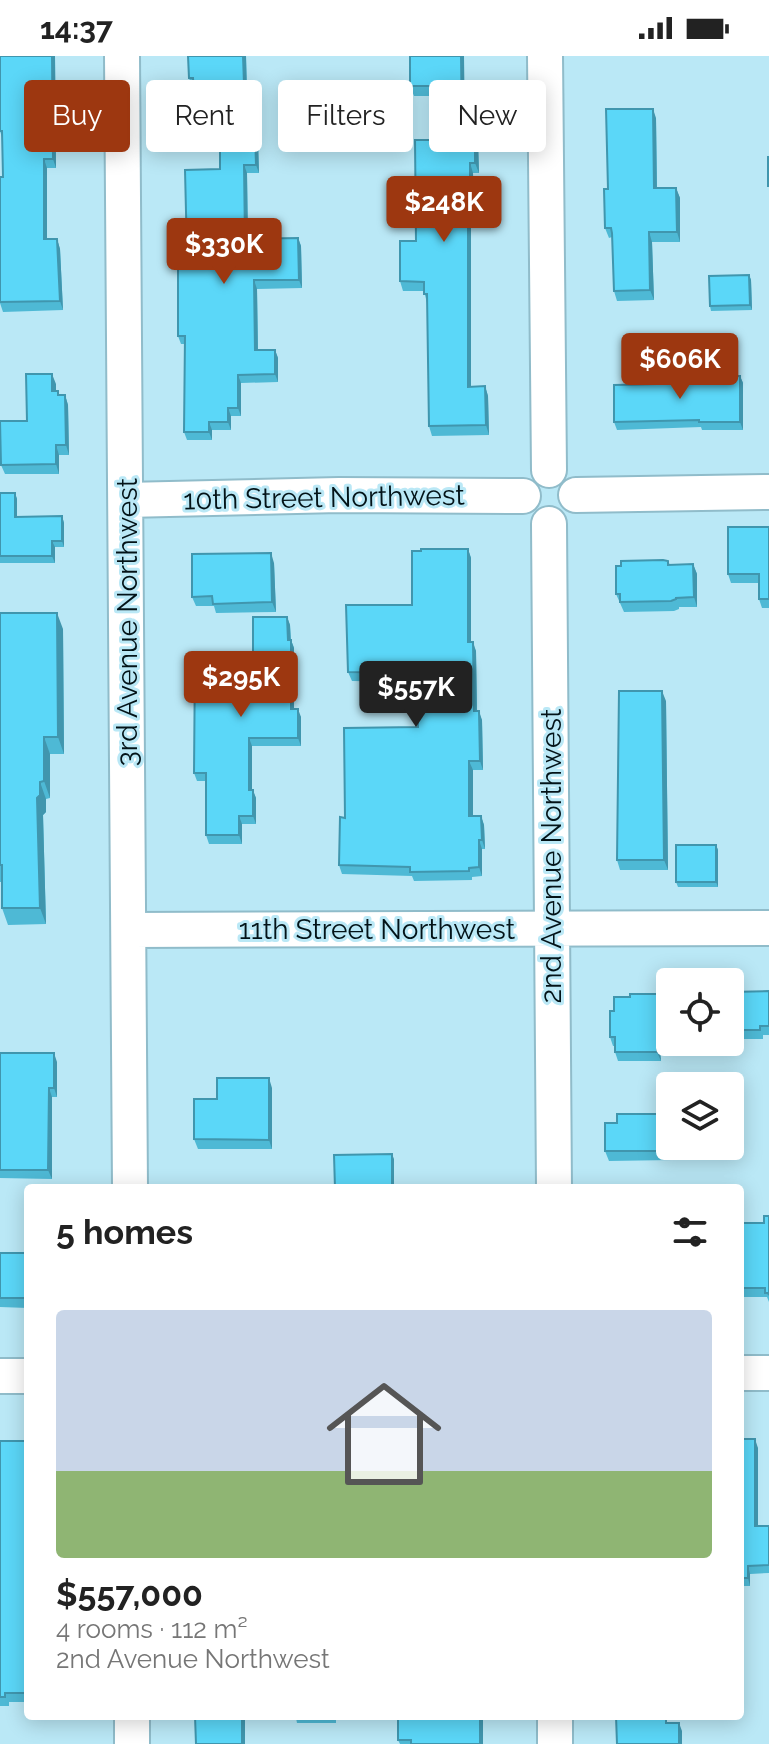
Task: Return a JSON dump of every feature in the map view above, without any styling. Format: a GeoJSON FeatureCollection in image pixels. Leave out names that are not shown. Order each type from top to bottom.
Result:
{"type":"FeatureCollection","features":[{"type":"Feature","properties":{"kind":"street","name":"3rd Avenue Northwest"},"geometry":{"type":"LineString","coordinates":[[122,56],[130,1184]]}},
{"type":"Feature","properties":{"kind":"street"},"geometry":{"type":"LineString","coordinates":[[545,56],[549,470]]}},
{"type":"Feature","properties":{"kind":"street"},"geometry":{"type":"LineString","coordinates":[[549,470],[559,471],[568,477],[576,495],[575,506],[569,515],[560,522],[549,524],[532,518],[525,508],[523,496],[525,485],[532,476],[549,470]]}},
{"type":"Feature","properties":{"kind":"street"},"geometry":{"type":"LineString","coordinates":[[576,495],[769,492]]}},
{"type":"Feature","properties":{"kind":"street","name":"10th Street Northwest"},"geometry":{"type":"LineString","coordinates":[[126,500],[339,495],[523,496]]}},
{"type":"Feature","properties":{"kind":"street","name":"2nd Avenue Northwest"},"geometry":{"type":"LineString","coordinates":[[549,524],[554,1184]]}},
{"type":"Feature","properties":{"kind":"street","name":"11th Street Northwest"},"geometry":{"type":"LineString","coordinates":[[130,930],[769,928]]}},
{"type":"Feature","properties":{"kind":"street"},"geometry":{"type":"LineString","coordinates":[[744,1373],[769,1373]]}},
{"type":"Feature","properties":{"kind":"street"},"geometry":{"type":"LineString","coordinates":[[0,1376],[24,1376]]}},
{"type":"Feature","properties":{"kind":"street"},"geometry":{"type":"LineString","coordinates":[[132,1720],[132,1744]]}},
{"type":"Feature","properties":{"kind":"street"},"geometry":{"type":"LineString","coordinates":[[555,1720],[555,1744]]}},
{"type":"Feature","properties":{"kind":"building"},"geometry":{"type":"Polygon","coordinates":[[[0,56],[52,56],[52,80],[24,80],[24,152],[53,152],[53,159],[44,159],[44,239],[57,239],[60,301],[0,302],[0,177],[3,177],[0,56]]]}},
{"type":"Feature","properties":{"kind":"building"},"geometry":{"type":"Polygon","coordinates":[[[188,56],[243,56],[244,80],[189,78],[188,56]]]}},
{"type":"Feature","properties":{"kind":"building"},"geometry":{"type":"Polygon","coordinates":[[[410,56],[461,56],[461,80],[429,80],[429,86],[413,86],[413,80],[410,80],[410,56]]]}},
{"type":"Feature","properties":{"kind":"building"},"geometry":{"type":"Polygon","coordinates":[[[606,109],[653,109],[654,188],[676,188],[677,232],[649,232],[650,290],[614,291],[612,233],[611,228],[605,228],[604,189],[608,189],[606,109]]]}},
{"type":"Feature","properties":{"kind":"building"},"geometry":{"type":"Polygon","coordinates":[[[415,140],[429,140],[429,152],[475,152],[475,163],[470,163],[468,206],[468,387],[485,386],[486,425],[429,426],[427,294],[424,294],[424,282],[400,281],[400,241],[416,241],[415,140]]]}},
{"type":"Feature","properties":{"kind":"building"},"geometry":{"type":"Polygon","coordinates":[[[220,152],[256,152],[256,165],[244,165],[245,239],[298,238],[299,280],[254,280],[255,350],[275,350],[275,374],[238,375],[238,408],[228,408],[228,422],[209,422],[209,432],[184,432],[185,336],[178,336],[178,263],[184,263],[184,253],[187,253],[185,170],[220,169],[220,152]]]}},
{"type":"Feature","properties":{"kind":"building"},"geometry":{"type":"Polygon","coordinates":[[[749,275],[750,305],[710,306],[709,276],[749,275]]]}},
{"type":"Feature","properties":{"kind":"building"},"geometry":{"type":"Polygon","coordinates":[[[26,374],[52,374],[52,391],[65,395],[66,445],[56,445],[56,464],[1,465],[0,421],[27,421],[26,374]]]}},
{"type":"Feature","properties":{"kind":"building"},"geometry":{"type":"Polygon","coordinates":[[[699,376],[740,376],[740,422],[614,422],[614,385],[699,383],[699,376]]]}},
{"type":"Feature","properties":{"kind":"building"},"geometry":{"type":"Polygon","coordinates":[[[0,493],[15,493],[15,517],[62,516],[62,541],[52,541],[52,556],[0,556],[0,493]]]}},
{"type":"Feature","properties":{"kind":"building"},"geometry":{"type":"Polygon","coordinates":[[[728,527],[769,527],[769,599],[759,599],[759,574],[728,574],[728,527]]]}},
{"type":"Feature","properties":{"kind":"building"},"geometry":{"type":"Polygon","coordinates":[[[468,549],[468,642],[473,642],[474,711],[479,711],[480,761],[469,761],[469,816],[481,816],[479,867],[469,868],[469,871],[410,872],[410,867],[339,865],[340,817],[345,818],[344,728],[418,727],[417,673],[348,672],[346,605],[412,605],[412,551],[468,549]]]}},
{"type":"Feature","properties":{"kind":"building"},"geometry":{"type":"Polygon","coordinates":[[[271,553],[272,602],[213,604],[212,596],[192,597],[192,554],[271,553]]]}},
{"type":"Feature","properties":{"kind":"building"},"geometry":{"type":"Polygon","coordinates":[[[621,561],[668,561],[668,565],[693,564],[694,597],[671,601],[620,602],[620,594],[616,594],[616,566],[621,566],[621,561]]]}},
{"type":"Feature","properties":{"kind":"building"},"geometry":{"type":"Polygon","coordinates":[[[0,613],[57,613],[58,737],[44,737],[44,781],[40,782],[37,798],[40,908],[2,908],[0,613]]]}},
{"type":"Feature","properties":{"kind":"building"},"geometry":{"type":"Polygon","coordinates":[[[253,617],[287,617],[288,640],[291,640],[291,709],[298,709],[298,738],[249,738],[249,790],[253,790],[253,816],[239,816],[239,835],[206,835],[206,773],[194,773],[195,656],[253,656],[253,617]]]}},
{"type":"Feature","properties":{"kind":"building"},"geometry":{"type":"Polygon","coordinates":[[[619,691],[662,691],[664,860],[617,860],[619,691]]]}},
{"type":"Feature","properties":{"kind":"building"},"geometry":{"type":"Polygon","coordinates":[[[676,845],[716,845],[716,882],[676,882],[676,845]]]}},
{"type":"Feature","properties":{"kind":"building"},"geometry":{"type":"Polygon","coordinates":[[[769,991],[769,1026],[760,1026],[760,1030],[744,1030],[744,992],[769,991]]]}},
{"type":"Feature","properties":{"kind":"building"},"geometry":{"type":"Polygon","coordinates":[[[630,994],[656,994],[656,1052],[615,1052],[615,1037],[610,1037],[610,1011],[614,1011],[614,997],[630,997],[630,994]]]}},
{"type":"Feature","properties":{"kind":"building"},"geometry":{"type":"Polygon","coordinates":[[[0,1053],[54,1053],[54,1088],[49,1088],[48,1170],[0,1170],[0,1053]]]}},
{"type":"Feature","properties":{"kind":"building"},"geometry":{"type":"Polygon","coordinates":[[[217,1078],[269,1078],[269,1140],[194,1139],[194,1099],[217,1099],[217,1078]]]}},
{"type":"Feature","properties":{"kind":"building"},"geometry":{"type":"Polygon","coordinates":[[[617,1114],[656,1114],[656,1151],[605,1151],[605,1123],[617,1123],[617,1114]]]}},
{"type":"Feature","properties":{"kind":"building"},"geometry":{"type":"Polygon","coordinates":[[[392,1154],[392,1184],[335,1184],[334,1155],[392,1154]]]}},
{"type":"Feature","properties":{"kind":"building"},"geometry":{"type":"Polygon","coordinates":[[[764,1216],[769,1216],[769,1295],[765,1293],[765,1288],[744,1288],[744,1223],[764,1223],[764,1216]]]}},
{"type":"Feature","properties":{"kind":"building"},"geometry":{"type":"Polygon","coordinates":[[[0,1253],[24,1253],[24,1298],[0,1298],[0,1253]]]}},
{"type":"Feature","properties":{"kind":"building"},"geometry":{"type":"Polygon","coordinates":[[[744,1439],[755,1439],[755,1526],[769,1526],[769,1565],[748,1566],[748,1578],[744,1578],[744,1439]]]}},
{"type":"Feature","properties":{"kind":"building"},"geometry":{"type":"Polygon","coordinates":[[[0,1441],[24,1441],[24,1693],[5,1693],[5,1697],[0,1697],[0,1441]]]}},
{"type":"Feature","properties":{"kind":"building"},"geometry":{"type":"Polygon","coordinates":[[[195,1720],[242,1720],[242,1744],[196,1744],[195,1720]]]}},
{"type":"Feature","properties":{"kind":"building"},"geometry":{"type":"Polygon","coordinates":[[[398,1720],[480,1720],[480,1744],[411,1744],[411,1740],[398,1740],[398,1720]]]}},
{"type":"Feature","properties":{"kind":"building"},"geometry":{"type":"Polygon","coordinates":[[[616,1720],[679,1723],[679,1744],[617,1744],[616,1720]]]}}]}
